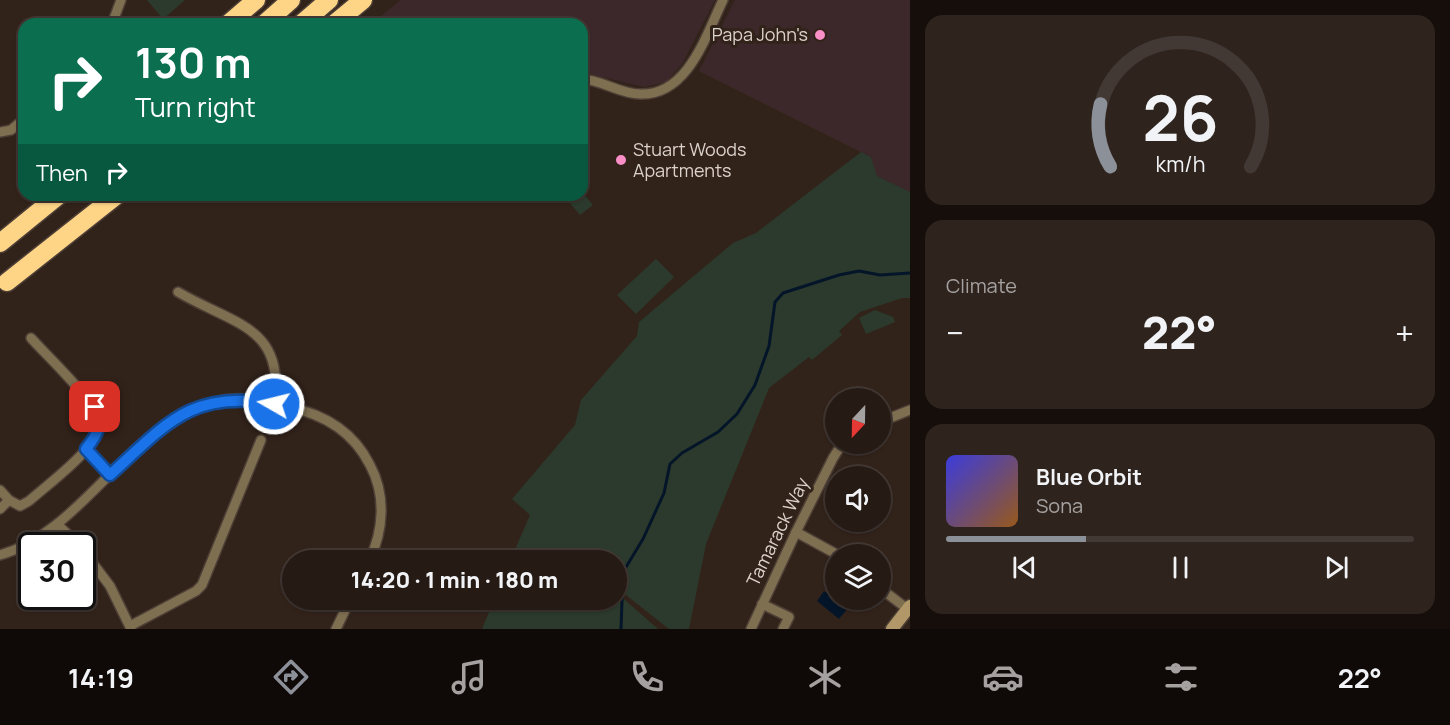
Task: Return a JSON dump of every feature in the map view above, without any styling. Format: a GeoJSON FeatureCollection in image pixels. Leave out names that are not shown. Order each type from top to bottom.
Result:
{"type":"FeatureCollection","features":[{"type":"Feature","properties":{"kind":"highway"},"geometry":{"type":"LineString","coordinates":[[235,18],[256,0]]}},
{"type":"Feature","properties":{"kind":"highway"},"geometry":{"type":"LineString","coordinates":[[271,18],[291,0]]}},
{"type":"Feature","properties":{"kind":"highway"},"geometry":{"type":"LineString","coordinates":[[308,18],[329,0]]}},
{"type":"Feature","properties":{"kind":"highway"},"geometry":{"type":"LineString","coordinates":[[341,18],[363,0]]}},
{"type":"Feature","properties":{"kind":"highway"},"geometry":{"type":"LineString","coordinates":[[27,221],[48,201]]}},
{"type":"Feature","properties":{"kind":"highway"},"geometry":{"type":"LineString","coordinates":[[0,243],[52,201]]}},
{"type":"Feature","properties":{"kind":"highway"},"geometry":{"type":"LineString","coordinates":[[4,285],[96,201]]}},
{"type":"Feature","properties":{"kind":"highway"},"geometry":{"type":"LineString","coordinates":[[4,285],[109,201]]}},
{"type":"Feature","properties":{"kind":"main road"},"geometry":{"type":"LineString","coordinates":[[892,629],[909,609]]}},
{"type":"Feature","properties":{"kind":"street"},"geometry":{"type":"LineString","coordinates":[[114,18],[121,0]]}},
{"type":"Feature","properties":{"kind":"street"},"geometry":{"type":"LineString","coordinates":[[588,79],[639,94],[671,86],[691,64],[723,0]]}},
{"type":"Feature","properties":{"kind":"street"},"geometry":{"type":"LineString","coordinates":[[0,132],[11,130],[18,124]]}},
{"type":"Feature","properties":{"kind":"street"},"geometry":{"type":"LineString","coordinates":[[178,292],[203,307],[247,327],[265,344],[276,368],[274,404]]}},
{"type":"Feature","properties":{"kind":"street"},"geometry":{"type":"LineString","coordinates":[[0,490],[9,500],[20,506],[29,501],[86,449],[97,435],[100,424],[95,407],[30,338]]}},
{"type":"Feature","properties":{"kind":"street"},"geometry":{"type":"LineString","coordinates":[[0,555],[20,549],[57,524],[158,431],[185,412],[201,405],[235,399],[304,410],[334,423],[347,434],[366,457],[374,472],[381,505],[379,537],[374,550]]}},
{"type":"Feature","properties":{"kind":"street"},"geometry":{"type":"LineString","coordinates":[[891,418],[910,410]]}},
{"type":"Feature","properties":{"kind":"street"},"geometry":{"type":"LineString","coordinates":[[96,567],[110,586],[130,627],[196,591],[202,585],[261,440]]}},
{"type":"Feature","properties":{"kind":"street"},"geometry":{"type":"LineString","coordinates":[[86,449],[110,475]]}},
{"type":"Feature","properties":{"kind":"street","name":"Tamarack Way"},"geometry":{"type":"LineString","coordinates":[[751,629],[836,454]]}},
{"type":"Feature","properties":{"kind":"street"},"geometry":{"type":"LineString","coordinates":[[0,509],[9,500]]}},
{"type":"Feature","properties":{"kind":"street"},"geometry":{"type":"LineString","coordinates":[[57,524],[65,532]]}},
{"type":"Feature","properties":{"kind":"street"},"geometry":{"type":"LineString","coordinates":[[796,532],[825,548]]}},
{"type":"Feature","properties":{"kind":"street"},"geometry":{"type":"LineString","coordinates":[[891,596],[909,609]]}},
{"type":"Feature","properties":{"kind":"street","name":"Tamarack Way"},"geometry":{"type":"LineString","coordinates":[[762,604],[789,617],[783,629]]}},
{"type":"Feature","properties":{"kind":"street"},"geometry":{"type":"LineString","coordinates":[[336,629],[345,610]]}},
{"type":"Feature","properties":{"kind":"shaded area"},"geometry":{"type":"Polygon","coordinates":[[[401,0],[715,0],[682,64],[666,82],[644,87],[588,73],[588,18],[378,18],[401,0]]]}},
{"type":"Feature","properties":{"kind":"shaded area"},"geometry":{"type":"Polygon","coordinates":[[[735,0],[910,0],[910,192],[876,176],[871,157],[699,71],[735,0]]]}},
{"type":"Feature","properties":{"kind":"green space"},"geometry":{"type":"Polygon","coordinates":[[[147,0],[185,0],[164,18],[147,0]]]}},
{"type":"Feature","properties":{"kind":"green space"},"geometry":{"type":"Polygon","coordinates":[[[861,152],[871,157],[877,176],[910,192],[910,298],[902,298],[860,312],[839,331],[842,335],[812,360],[809,357],[769,388],[706,544],[689,629],[669,629],[627,596],[627,550],[515,550],[530,515],[512,499],[575,425],[581,400],[637,336],[639,322],[733,243],[756,233],[861,152]]]}},
{"type":"Feature","properties":{"kind":"green space"},"geometry":{"type":"Polygon","coordinates":[[[588,199],[593,205],[580,215],[568,201],[588,201],[588,199]]]}},
{"type":"Feature","properties":{"kind":"green space"},"geometry":{"type":"Polygon","coordinates":[[[656,259],[674,277],[636,314],[617,295],[656,259]]]}},
{"type":"Feature","properties":{"kind":"green space"},"geometry":{"type":"Polygon","coordinates":[[[875,310],[893,317],[895,322],[866,334],[859,318],[875,310]]]}},
{"type":"Feature","properties":{"kind":"green space"},"geometry":{"type":"Polygon","coordinates":[[[627,602],[658,629],[482,629],[490,610],[627,610],[627,602]]]}},
{"type":"Feature","properties":{"kind":"water"},"geometry":{"type":"Polygon","coordinates":[[[824,591],[825,592],[825,608],[817,601],[824,591]]]}},
{"type":"Feature","properties":{"kind":"water"},"geometry":{"type":"Polygon","coordinates":[[[828,610],[846,610],[839,619],[828,610]]]}},
{"type":"Feature","properties":{"kind":"waterway"},"geometry":{"type":"LineString","coordinates":[[621,629],[623,572],[643,539],[664,493],[670,464],[682,453],[718,432],[737,414],[755,385],[769,346],[775,302],[783,293],[839,275],[859,271],[880,275],[910,273]]}},
{"type":"Feature","properties":{"kind":"place","name":"Papa John's"},"geometry":{"type":"Point","coordinates":[820,35]}},
{"type":"Feature","properties":{"kind":"place","name":"Stuart Woods Apartments"},"geometry":{"type":"Point","coordinates":[621,160]}},
{"type":"Feature","properties":{"kind":"route"},"geometry":{"type":"LineString","coordinates":[[95,407],[100,424],[97,435],[86,449],[110,475],[171,421],[201,405],[235,399],[274,404]]}}]}
